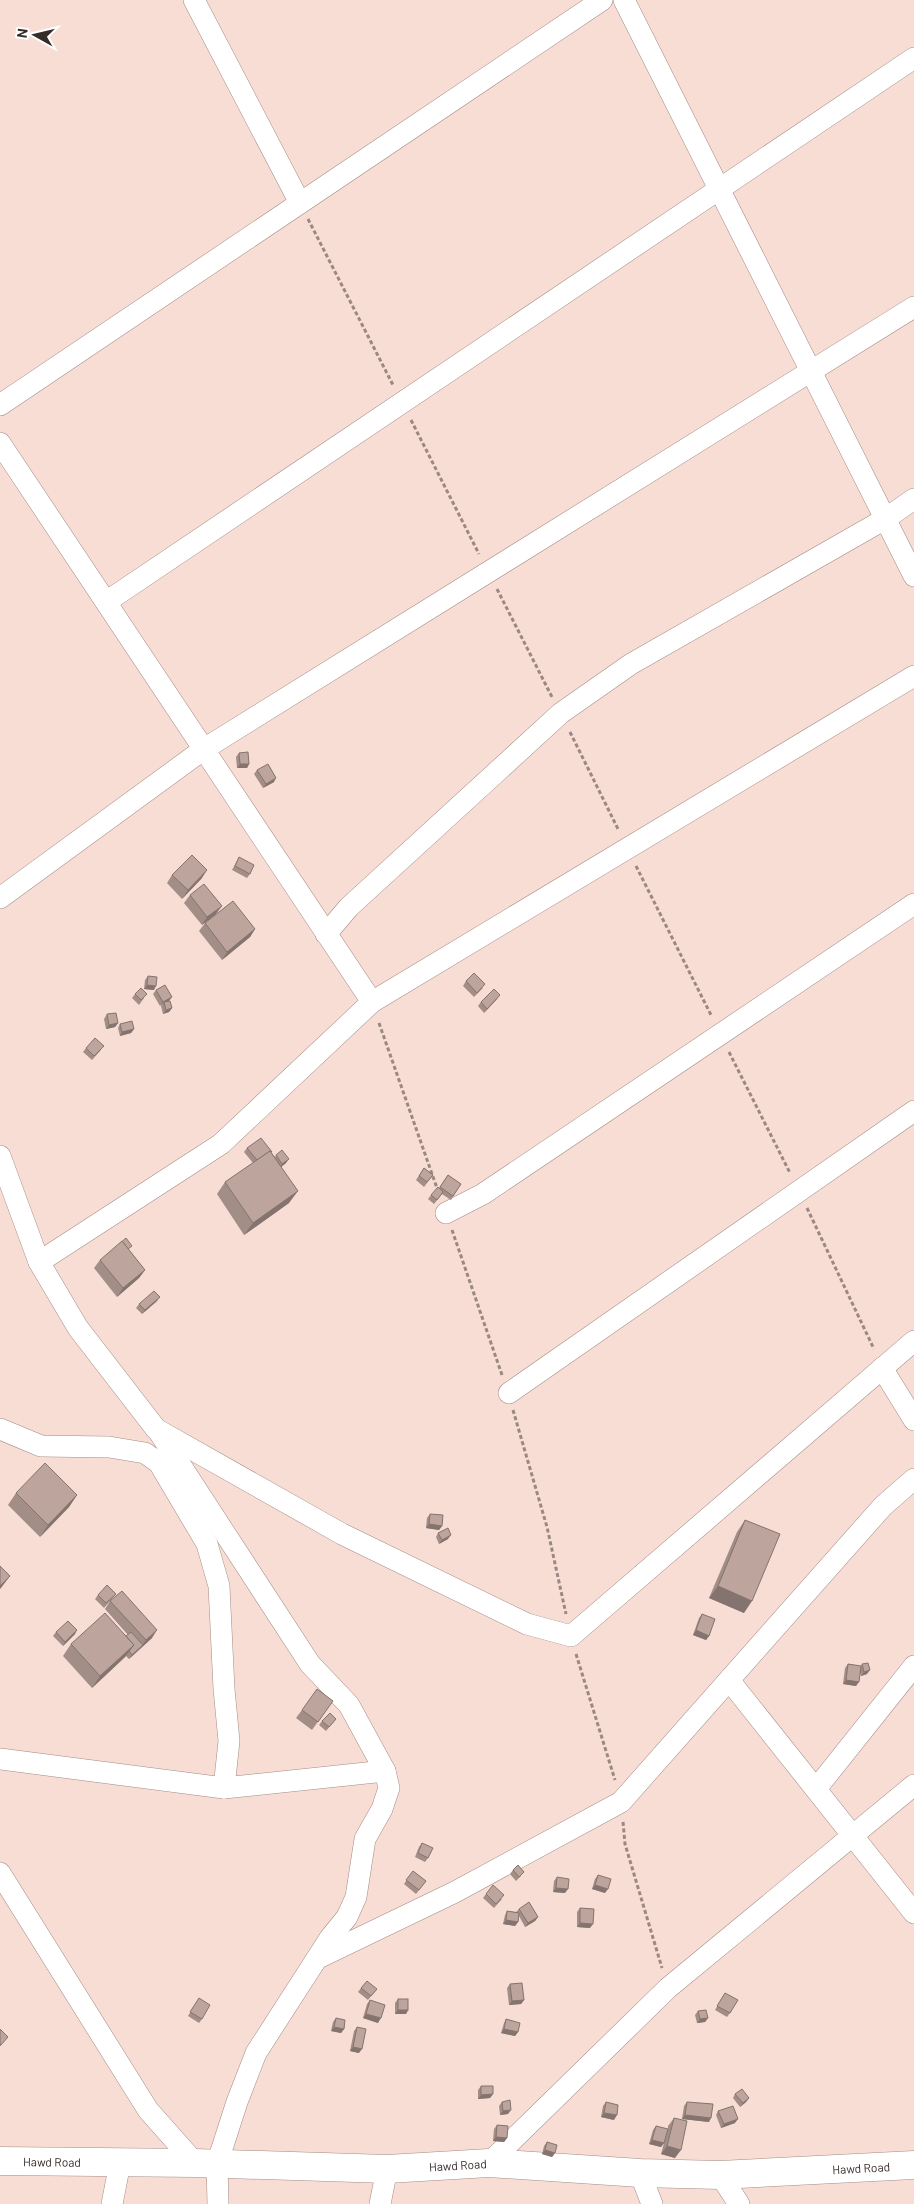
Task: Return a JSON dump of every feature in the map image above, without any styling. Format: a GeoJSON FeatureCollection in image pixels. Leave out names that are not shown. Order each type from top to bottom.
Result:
{"type":"FeatureCollection","features":[{"type":"Feature","properties":{"kind":"main road","name":"Hawd Road"},"geometry":{"type":"LineString","coordinates":[[0,2161],[387,2169],[489,2163],[640,2173],[720,2175],[914,2165]]}},
{"type":"Feature","properties":{"kind":"street"},"geometry":{"type":"LineString","coordinates":[[194,0],[300,203]]}},
{"type":"Feature","properties":{"kind":"street"},"geometry":{"type":"LineString","coordinates":[[0,405],[602,0]]}},
{"type":"Feature","properties":{"kind":"street"},"geometry":{"type":"LineString","coordinates":[[624,0],[914,576]]}},
{"type":"Feature","properties":{"kind":"street"},"geometry":{"type":"LineString","coordinates":[[106,602],[914,58]]}},
{"type":"Feature","properties":{"kind":"street"},"geometry":{"type":"LineString","coordinates":[[0,898],[204,749],[914,306]]}},
{"type":"Feature","properties":{"kind":"street"},"geometry":{"type":"LineString","coordinates":[[0,443],[372,1002]]}},
{"type":"Feature","properties":{"kind":"street"},"geometry":{"type":"LineString","coordinates":[[326,934],[349,907],[560,713],[631,664],[885,519],[914,499]]}},
{"type":"Feature","properties":{"kind":"street"},"geometry":{"type":"LineString","coordinates":[[39,1262],[221,1144],[372,1002],[914,676]]}},
{"type":"Feature","properties":{"kind":"street"},"geometry":{"type":"LineString","coordinates":[[446,1213],[483,1194],[914,904]]}},
{"type":"Feature","properties":{"kind":"street"},"geometry":{"type":"LineString","coordinates":[[508,1393],[914,1111]]}},
{"type":"Feature","properties":{"kind":"street"},"geometry":{"type":"LineString","coordinates":[[1,1160],[39,1262],[78,1328],[156,1429],[310,1664],[349,1705],[385,1771],[389,1788],[382,1809],[365,1839],[356,1897],[347,1917],[256,2053],[237,2102],[206,2164]]}},
{"type":"Feature","properties":{"kind":"street"},"geometry":{"type":"LineString","coordinates":[[156,1429],[342,1534],[527,1624],[571,1636],[914,1341]]}},
{"type":"Feature","properties":{"kind":"street"},"geometry":{"type":"LineString","coordinates":[[882,1368],[914,1420]]}},
{"type":"Feature","properties":{"kind":"street"},"geometry":{"type":"LineString","coordinates":[[0,1429],[41,1446],[110,1447],[146,1453],[159,1463],[207,1544],[219,1586],[224,1689],[229,1741],[224,1788]]}},
{"type":"Feature","properties":{"kind":"street"},"geometry":{"type":"LineString","coordinates":[[318,1958],[455,1892],[622,1802],[883,1506],[914,1479]]}},
{"type":"Feature","properties":{"kind":"street"},"geometry":{"type":"LineString","coordinates":[[816,1789],[914,1666]]}},
{"type":"Feature","properties":{"kind":"street"},"geometry":{"type":"LineString","coordinates":[[730,1680],[914,1913]]}},
{"type":"Feature","properties":{"kind":"street"},"geometry":{"type":"LineString","coordinates":[[0,1759],[224,1788],[385,1771]]}},
{"type":"Feature","properties":{"kind":"street"},"geometry":{"type":"LineString","coordinates":[[489,2163],[668,1988],[914,1785]]}},
{"type":"Feature","properties":{"kind":"street"},"geometry":{"type":"LineString","coordinates":[[0,1873],[148,2110],[206,2164],[218,2204]]}},
{"type":"Feature","properties":{"kind":"street"},"geometry":{"type":"LineString","coordinates":[[112,2204],[120,2164]]}},
{"type":"Feature","properties":{"kind":"street"},"geometry":{"type":"LineString","coordinates":[[380,2204],[387,2169]]}},
{"type":"Feature","properties":{"kind":"street"},"geometry":{"type":"LineString","coordinates":[[640,2173],[652,2204]]}},
{"type":"Feature","properties":{"kind":"street"},"geometry":{"type":"LineString","coordinates":[[720,2175],[739,2204]]}},
{"type":"Feature","properties":{"kind":"path"},"geometry":{"type":"LineString","coordinates":[[300,203],[560,713],[798,1190],[882,1368]]}},
{"type":"Feature","properties":{"kind":"path"},"geometry":{"type":"LineString","coordinates":[[372,1002],[508,1393],[547,1527],[571,1636],[622,1802],[625,1844],[668,1988]]}},
{"type":"Feature","properties":{"kind":"building"},"geometry":{"type":"Polygon","coordinates":[[[248,752],[249,764],[240,764],[239,753],[248,752]]]}},
{"type":"Feature","properties":{"kind":"building"},"geometry":{"type":"Polygon","coordinates":[[[268,764],[276,778],[266,784],[257,770],[268,764]]]}},
{"type":"Feature","properties":{"kind":"building"},"geometry":{"type":"Polygon","coordinates":[[[192,855],[207,870],[188,890],[172,875],[192,855]]]}},
{"type":"Feature","properties":{"kind":"building"},"geometry":{"type":"Polygon","coordinates":[[[239,857],[254,865],[250,874],[235,866],[239,857]]]}},
{"type":"Feature","properties":{"kind":"building"},"geometry":{"type":"Polygon","coordinates":[[[204,884],[222,906],[207,917],[190,895],[204,884]]]}},
{"type":"Feature","properties":{"kind":"building"},"geometry":{"type":"Polygon","coordinates":[[[233,901],[255,929],[227,952],[205,923],[233,901]]]}},
{"type":"Feature","properties":{"kind":"building"},"geometry":{"type":"Polygon","coordinates":[[[474,973],[485,984],[477,993],[466,981],[474,973]]]}},
{"type":"Feature","properties":{"kind":"building"},"geometry":{"type":"Polygon","coordinates":[[[148,976],[157,977],[156,986],[147,985],[148,976]]]}},
{"type":"Feature","properties":{"kind":"building"},"geometry":{"type":"Polygon","coordinates":[[[165,985],[172,997],[163,1002],[156,990],[165,985]]]}},
{"type":"Feature","properties":{"kind":"building"},"geometry":{"type":"Polygon","coordinates":[[[141,988],[147,994],[141,1000],[135,994],[141,988]]]}},
{"type":"Feature","properties":{"kind":"building"},"geometry":{"type":"Polygon","coordinates":[[[494,989],[500,995],[487,1009],[481,1002],[494,989]]]}},
{"type":"Feature","properties":{"kind":"building"},"geometry":{"type":"Polygon","coordinates":[[[170,1001],[172,1008],[166,1010],[164,1002],[170,1001]]]}},
{"type":"Feature","properties":{"kind":"building"},"geometry":{"type":"Polygon","coordinates":[[[116,1013],[118,1023],[109,1025],[107,1014],[116,1013]]]}},
{"type":"Feature","properties":{"kind":"building"},"geometry":{"type":"Polygon","coordinates":[[[132,1021],[134,1029],[122,1032],[120,1024],[132,1021]]]}},
{"type":"Feature","properties":{"kind":"building"},"geometry":{"type":"Polygon","coordinates":[[[95,1038],[104,1046],[94,1056],[86,1048],[95,1038]]]}},
{"type":"Feature","properties":{"kind":"building"},"geometry":{"type":"Polygon","coordinates":[[[261,1138],[272,1152],[270,1151],[257,1160],[247,1148],[261,1138]]]}},
{"type":"Feature","properties":{"kind":"building"},"geometry":{"type":"Polygon","coordinates":[[[282,1150],[289,1159],[282,1164],[276,1155],[282,1150]]]}},
{"type":"Feature","properties":{"kind":"building"},"geometry":{"type":"Polygon","coordinates":[[[270,1151],[298,1191],[253,1223],[225,1182],[270,1151]]]}},
{"type":"Feature","properties":{"kind":"building"},"geometry":{"type":"Polygon","coordinates":[[[424,1168],[433,1175],[427,1182],[419,1176],[424,1168]]]}},
{"type":"Feature","properties":{"kind":"building"},"geometry":{"type":"Polygon","coordinates":[[[448,1175],[461,1184],[453,1196],[440,1187],[448,1175]]]}},
{"type":"Feature","properties":{"kind":"building"},"geometry":{"type":"Polygon","coordinates":[[[438,1187],[443,1192],[437,1200],[431,1195],[438,1187]]]}},
{"type":"Feature","properties":{"kind":"building"},"geometry":{"type":"Polygon","coordinates":[[[126,1238],[132,1246],[128,1249],[122,1241],[126,1238]]]}},
{"type":"Feature","properties":{"kind":"building"},"geometry":{"type":"Polygon","coordinates":[[[122,1241],[145,1270],[123,1288],[100,1260],[122,1241]]]}},
{"type":"Feature","properties":{"kind":"building"},"geometry":{"type":"Polygon","coordinates":[[[154,1291],[160,1297],[145,1310],[139,1304],[154,1291]]]}},
{"type":"Feature","properties":{"kind":"building"},"geometry":{"type":"Polygon","coordinates":[[[45,1463],[77,1495],[48,1525],[16,1493],[45,1463]]]}},
{"type":"Feature","properties":{"kind":"building"},"geometry":{"type":"Polygon","coordinates":[[[430,1514],[443,1515],[442,1526],[429,1524],[430,1514]]]}},
{"type":"Feature","properties":{"kind":"building"},"geometry":{"type":"Polygon","coordinates":[[[745,1520],[780,1534],[752,1601],[718,1586],[745,1520]]]}},
{"type":"Feature","properties":{"kind":"building"},"geometry":{"type":"Polygon","coordinates":[[[448,1528],[451,1535],[442,1540],[438,1533],[448,1528]]]}},
{"type":"Feature","properties":{"kind":"building"},"geometry":{"type":"Polygon","coordinates":[[[0,1566],[10,1576],[0,1586],[0,1566]]]}},
{"type":"Feature","properties":{"kind":"building"},"geometry":{"type":"Polygon","coordinates":[[[107,1585],[116,1594],[106,1603],[98,1595],[107,1585]]]}},
{"type":"Feature","properties":{"kind":"building"},"geometry":{"type":"Polygon","coordinates":[[[122,1591],[157,1630],[146,1640],[110,1601],[122,1591]]]}},
{"type":"Feature","properties":{"kind":"building"},"geometry":{"type":"Polygon","coordinates":[[[105,1613],[134,1645],[100,1676],[71,1644],[105,1613]]]}},
{"type":"Feature","properties":{"kind":"building"},"geometry":{"type":"Polygon","coordinates":[[[702,1614],[715,1619],[709,1636],[696,1630],[702,1614]]]}},
{"type":"Feature","properties":{"kind":"building"},"geometry":{"type":"Polygon","coordinates":[[[68,1621],[77,1630],[65,1642],[56,1632],[68,1621]]]}},
{"type":"Feature","properties":{"kind":"building"},"geometry":{"type":"Polygon","coordinates":[[[131,1632],[143,1645],[132,1655],[129,1651],[134,1645],[126,1636],[131,1632]]]}},
{"type":"Feature","properties":{"kind":"building"},"geometry":{"type":"Polygon","coordinates":[[[868,1663],[870,1670],[864,1672],[862,1664],[868,1663]]]}},
{"type":"Feature","properties":{"kind":"building"},"geometry":{"type":"Polygon","coordinates":[[[848,1664],[861,1666],[859,1682],[846,1680],[848,1664]]]}},
{"type":"Feature","properties":{"kind":"building"},"geometry":{"type":"Polygon","coordinates":[[[317,1689],[333,1701],[318,1722],[302,1710],[317,1689]]]}},
{"type":"Feature","properties":{"kind":"building"},"geometry":{"type":"Polygon","coordinates":[[[330,1713],[336,1719],[329,1727],[322,1721],[330,1713]]]}},
{"type":"Feature","properties":{"kind":"building"},"geometry":{"type":"Polygon","coordinates":[[[422,1843],[433,1848],[428,1858],[418,1853],[422,1843]]]}},
{"type":"Feature","properties":{"kind":"building"},"geometry":{"type":"Polygon","coordinates":[[[518,1865],[524,1872],[519,1877],[513,1870],[518,1865]]]}},
{"type":"Feature","properties":{"kind":"building"},"geometry":{"type":"Polygon","coordinates":[[[413,1871],[426,1881],[419,1890],[406,1880],[413,1871]]]}},
{"type":"Feature","properties":{"kind":"building"},"geometry":{"type":"Polygon","coordinates":[[[598,1875],[611,1879],[608,1889],[595,1885],[598,1875]]]}},
{"type":"Feature","properties":{"kind":"building"},"geometry":{"type":"Polygon","coordinates":[[[557,1877],[569,1879],[568,1889],[556,1888],[557,1877]]]}},
{"type":"Feature","properties":{"kind":"building"},"geometry":{"type":"Polygon","coordinates":[[[493,1885],[504,1895],[496,1904],[486,1894],[493,1885]]]}},
{"type":"Feature","properties":{"kind":"building"},"geometry":{"type":"Polygon","coordinates":[[[529,1902],[538,1917],[528,1923],[519,1909],[529,1902]]]}},
{"type":"Feature","properties":{"kind":"building"},"geometry":{"type":"Polygon","coordinates":[[[580,1908],[594,1909],[593,1924],[580,1923],[580,1908]]]}},
{"type":"Feature","properties":{"kind":"building"},"geometry":{"type":"Polygon","coordinates":[[[507,1911],[519,1913],[518,1922],[506,1920],[507,1911]]]}},
{"type":"Feature","properties":{"kind":"building"},"geometry":{"type":"Polygon","coordinates":[[[367,1981],[377,1989],[371,1996],[361,1988],[367,1981]]]}},
{"type":"Feature","properties":{"kind":"building"},"geometry":{"type":"Polygon","coordinates":[[[522,1983],[524,2000],[512,2001],[510,1984],[522,1983]]]}},
{"type":"Feature","properties":{"kind":"building"},"geometry":{"type":"Polygon","coordinates":[[[725,1993],[738,2000],[730,2013],[717,2006],[725,1993]]]}},
{"type":"Feature","properties":{"kind":"building"},"geometry":{"type":"Polygon","coordinates":[[[199,1998],[210,2005],[202,2019],[190,2012],[199,1998]]]}},
{"type":"Feature","properties":{"kind":"building"},"geometry":{"type":"Polygon","coordinates":[[[398,1999],[408,1999],[408,2010],[398,2010],[398,1999]]]}},
{"type":"Feature","properties":{"kind":"building"},"geometry":{"type":"Polygon","coordinates":[[[370,2000],[385,2005],[381,2018],[366,2014],[370,2000]]]}},
{"type":"Feature","properties":{"kind":"building"},"geometry":{"type":"Polygon","coordinates":[[[706,2010],[708,2018],[700,2019],[698,2011],[706,2010]]]}},
{"type":"Feature","properties":{"kind":"building"},"geometry":{"type":"Polygon","coordinates":[[[336,2018],[345,2020],[344,2029],[334,2027],[336,2018]]]}},
{"type":"Feature","properties":{"kind":"building"},"geometry":{"type":"Polygon","coordinates":[[[506,2019],[520,2023],[518,2032],[504,2029],[506,2019]]]}},
{"type":"Feature","properties":{"kind":"building"},"geometry":{"type":"Polygon","coordinates":[[[357,2027],[366,2029],[362,2049],[353,2047],[357,2027]]]}},
{"type":"Feature","properties":{"kind":"building"},"geometry":{"type":"Polygon","coordinates":[[[0,2029],[8,2037],[0,2046],[0,2029]]]}},
{"type":"Feature","properties":{"kind":"building"},"geometry":{"type":"Polygon","coordinates":[[[481,2086],[493,2086],[493,2094],[481,2095],[481,2086]]]}},
{"type":"Feature","properties":{"kind":"building"},"geometry":{"type":"Polygon","coordinates":[[[742,2089],[749,2098],[743,2103],[735,2094],[742,2089]]]}},
{"type":"Feature","properties":{"kind":"building"},"geometry":{"type":"Polygon","coordinates":[[[510,2100],[511,2110],[503,2111],[502,2102],[510,2100]]]}},
{"type":"Feature","properties":{"kind":"building"},"geometry":{"type":"Polygon","coordinates":[[[606,2102],[618,2105],[617,2115],[604,2113],[606,2102]]]}},
{"type":"Feature","properties":{"kind":"building"},"geometry":{"type":"Polygon","coordinates":[[[687,2102],[713,2104],[711,2118],[685,2115],[687,2102]]]}},
{"type":"Feature","properties":{"kind":"building"},"geometry":{"type":"Polygon","coordinates":[[[733,2106],[738,2119],[724,2124],[718,2111],[733,2106]]]}},
{"type":"Feature","properties":{"kind":"building"},"geometry":{"type":"Polygon","coordinates":[[[674,2118],[687,2121],[681,2150],[667,2146],[674,2118]]]}},
{"type":"Feature","properties":{"kind":"building"},"geometry":{"type":"Polygon","coordinates":[[[497,2125],[508,2126],[507,2138],[496,2137],[497,2125]]]}},
{"type":"Feature","properties":{"kind":"building"},"geometry":{"type":"Polygon","coordinates":[[[656,2126],[668,2129],[664,2143],[652,2140],[656,2126]]]}},
{"type":"Feature","properties":{"kind":"building"},"geometry":{"type":"Polygon","coordinates":[[[547,2142],[557,2145],[555,2153],[545,2150],[547,2142]]]}}]}
